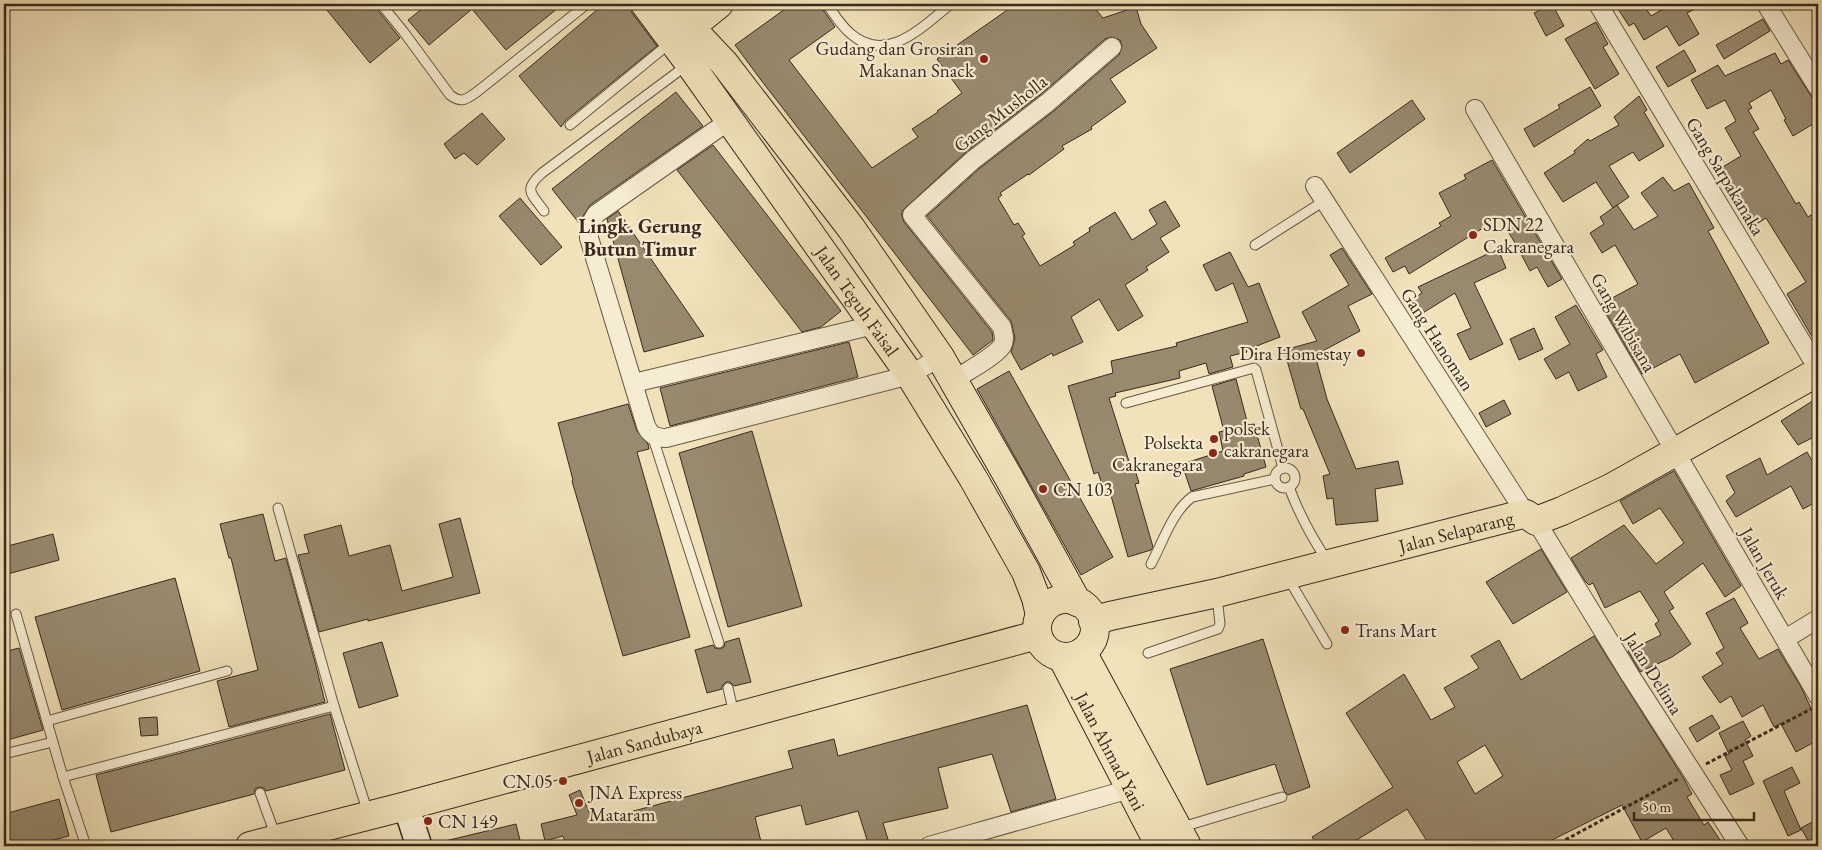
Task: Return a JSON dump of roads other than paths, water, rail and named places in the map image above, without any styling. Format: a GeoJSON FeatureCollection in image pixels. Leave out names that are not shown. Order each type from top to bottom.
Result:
{"type":"FeatureCollection","features":[{"type":"Feature","properties":{"kind":"main road","name":"Jalan Teguh Faisal"},"geometry":{"type":"LineString","coordinates":[[645,4],[682,34],[724,63],[851,228],[940,357],[1085,612]]}},
{"type":"Feature","properties":{"kind":"main road","name":"Jalan Teguh Faisal"},"geometry":{"type":"LineString","coordinates":[[672,4],[690,63],[910,375],[973,478],[1026,572],[1036,598],[1039,625]]}},
{"type":"Feature","properties":{"kind":"main road"},"geometry":{"type":"LineString","coordinates":[[682,34],[719,4]]}},
{"type":"Feature","properties":{"kind":"main road"},"geometry":{"type":"LineString","coordinates":[[820,246],[851,228]]}},
{"type":"Feature","properties":{"kind":"main road","name":"Jalan Selaparang"},"geometry":{"type":"LineString","coordinates":[[1085,612],[1110,616],[1217,593],[1330,564],[1531,517],[1587,500],[1818,371]]}},
{"type":"Feature","properties":{"kind":"main road"},"geometry":{"type":"LineString","coordinates":[[1066,600],[1085,612],[1094,630],[1088,646],[1072,655],[1049,652],[1040,642],[1039,625],[1053,602],[1066,600]]}},
{"type":"Feature","properties":{"kind":"main road","name":"Jalan Sandubaya"},"geometry":{"type":"LineString","coordinates":[[250,846],[369,816],[735,716],[1039,625]]}},
{"type":"Feature","properties":{"kind":"main road"},"geometry":{"type":"LineString","coordinates":[[1072,655],[1175,840]]}},
{"type":"Feature","properties":{"kind":"main road","name":"Jalan Ahmad Yani"},"geometry":{"type":"LineString","coordinates":[[1072,655],[1130,790],[1175,840]]}},
{"type":"Feature","properties":{"kind":"street","name":"Gang Sarpakanaka"},"geometry":{"type":"LineString","coordinates":[[1598,4],[1818,371]]}},
{"type":"Feature","properties":{"kind":"street"},"geometry":{"type":"LineString","coordinates":[[1766,4],[1818,88]]}},
{"type":"Feature","properties":{"kind":"street","name":"Gang Musholla"},"geometry":{"type":"LineString","coordinates":[[954,380],[995,353],[1003,344],[1002,327],[912,215],[973,160],[1047,103],[1112,46]]}},
{"type":"Feature","properties":{"kind":"street","name":"Gang Wibisana"},"geometry":{"type":"LineString","coordinates":[[1476,109],[1675,452]]}},
{"type":"Feature","properties":{"kind":"street"},"geometry":{"type":"LineString","coordinates":[[730,120],[599,212],[590,223],[588,238],[646,426],[652,435],[666,438],[910,375],[940,357]]}},
{"type":"Feature","properties":{"kind":"street","name":"Gang Hanoman"},"geometry":{"type":"LineString","coordinates":[[1319,193],[1531,517]]}},
{"type":"Feature","properties":{"kind":"street"},"geometry":{"type":"LineString","coordinates":[[634,383],[874,325]]}},
{"type":"Feature","properties":{"kind":"street","name":"Jalan Jeruk"},"geometry":{"type":"LineString","coordinates":[[1675,452],[1818,696]]}},
{"type":"Feature","properties":{"kind":"street","name":"Jalan Delima"},"geometry":{"type":"LineString","coordinates":[[1531,517],[1740,846]]}},
{"type":"Feature","properties":{"kind":"street"},"geometry":{"type":"LineString","coordinates":[[1785,639],[1818,619]]}},
{"type":"Feature","properties":{"kind":"street"},"geometry":{"type":"LineString","coordinates":[[929,846],[1130,790]]}},
{"type":"Feature","properties":{"kind":"street"},"geometry":{"type":"LineString","coordinates":[[406,806],[419,846]]}},
{"type":"Feature","properties":{"kind":"lane"},"geometry":{"type":"LineString","coordinates":[[381,4],[404,31],[450,95],[457,100],[468,98],[478,92],[588,4]]}},
{"type":"Feature","properties":{"kind":"lane"},"geometry":{"type":"LineString","coordinates":[[827,4],[852,36],[867,43],[882,45],[905,39],[951,4]]}},
{"type":"Feature","properties":{"kind":"lane"},"geometry":{"type":"LineString","coordinates":[[570,126],[682,34]]}},
{"type":"Feature","properties":{"kind":"lane"},"geometry":{"type":"LineString","coordinates":[[544,211],[531,192],[532,181],[690,63]]}},
{"type":"Feature","properties":{"kind":"lane"},"geometry":{"type":"LineString","coordinates":[[1255,245],[1319,193]]}},
{"type":"Feature","properties":{"kind":"lane"},"geometry":{"type":"LineString","coordinates":[[1126,403],[1254,368],[1283,468]]}},
{"type":"Feature","properties":{"kind":"lane"},"geometry":{"type":"LineString","coordinates":[[652,435],[718,643]]}},
{"type":"Feature","properties":{"kind":"lane"},"geometry":{"type":"LineString","coordinates":[[1283,468],[1292,470],[1295,479],[1289,487],[1280,487],[1276,483],[1277,471],[1283,468]]}},
{"type":"Feature","properties":{"kind":"lane"},"geometry":{"type":"LineString","coordinates":[[1152,564],[1177,513],[1185,502],[1192,497],[1275,478]]}},
{"type":"Feature","properties":{"kind":"lane"},"geometry":{"type":"LineString","coordinates":[[1289,487],[1311,536],[1330,564]]}},
{"type":"Feature","properties":{"kind":"lane"},"geometry":{"type":"LineString","coordinates":[[278,508],[334,706],[369,816]]}},
{"type":"Feature","properties":{"kind":"lane"},"geometry":{"type":"LineString","coordinates":[[1286,575],[1327,644]]}},
{"type":"Feature","properties":{"kind":"lane"},"geometry":{"type":"LineString","coordinates":[[1148,654],[1218,629],[1220,624],[1217,593]]}},
{"type":"Feature","properties":{"kind":"lane"},"geometry":{"type":"LineString","coordinates":[[16,614],[53,742],[86,846]]}},
{"type":"Feature","properties":{"kind":"lane"},"geometry":{"type":"LineString","coordinates":[[47,721],[227,671]]}},
{"type":"Feature","properties":{"kind":"lane"},"geometry":{"type":"LineString","coordinates":[[728,688],[735,716]]}},
{"type":"Feature","properties":{"kind":"lane"},"geometry":{"type":"LineString","coordinates":[[64,777],[242,733],[334,706]]}},
{"type":"Feature","properties":{"kind":"lane"},"geometry":{"type":"LineString","coordinates":[[4,754],[53,742]]}},
{"type":"Feature","properties":{"kind":"lane"},"geometry":{"type":"LineString","coordinates":[[260,793],[277,840]]}},
{"type":"Feature","properties":{"kind":"lane"},"geometry":{"type":"LineString","coordinates":[[1175,840],[1282,797]]}},
{"type":"Feature","properties":{"kind":"place","name":"Gudang dan Grosiran Makanan Snack"},"geometry":{"type":"Point","coordinates":[984,59]}},
{"type":"Feature","properties":{"kind":"place","name":"SDN 22 Cakranegara"},"geometry":{"type":"Point","coordinates":[1473,235]}},
{"type":"Feature","properties":{"kind":"place","name":"Dira Homestay"},"geometry":{"type":"Point","coordinates":[1361,353]}},
{"type":"Feature","properties":{"kind":"place","name":"polsek cakranegara"},"geometry":{"type":"Point","coordinates":[1214,439]}},
{"type":"Feature","properties":{"kind":"place","name":"Polsekta Cakranegara"},"geometry":{"type":"Point","coordinates":[1213,453]}},
{"type":"Feature","properties":{"kind":"place","name":"CN 103"},"geometry":{"type":"Point","coordinates":[1043,489]}},
{"type":"Feature","properties":{"kind":"place","name":"Trans Mart"},"geometry":{"type":"Point","coordinates":[1345,630]}},
{"type":"Feature","properties":{"kind":"place","name":"CN 05"},"geometry":{"type":"Point","coordinates":[563,781]}},
{"type":"Feature","properties":{"kind":"place","name":"JNA Express Mataram"},"geometry":{"type":"Point","coordinates":[579,803]}},
{"type":"Feature","properties":{"kind":"place","name":"CN 149"},"geometry":{"type":"Point","coordinates":[428,821]}},
{"type":"Feature","properties":{"kind":"district","name":"Lingk. Gerung Butun Timur"},"geometry":{"type":"Point","coordinates":[640,238]}}]}
